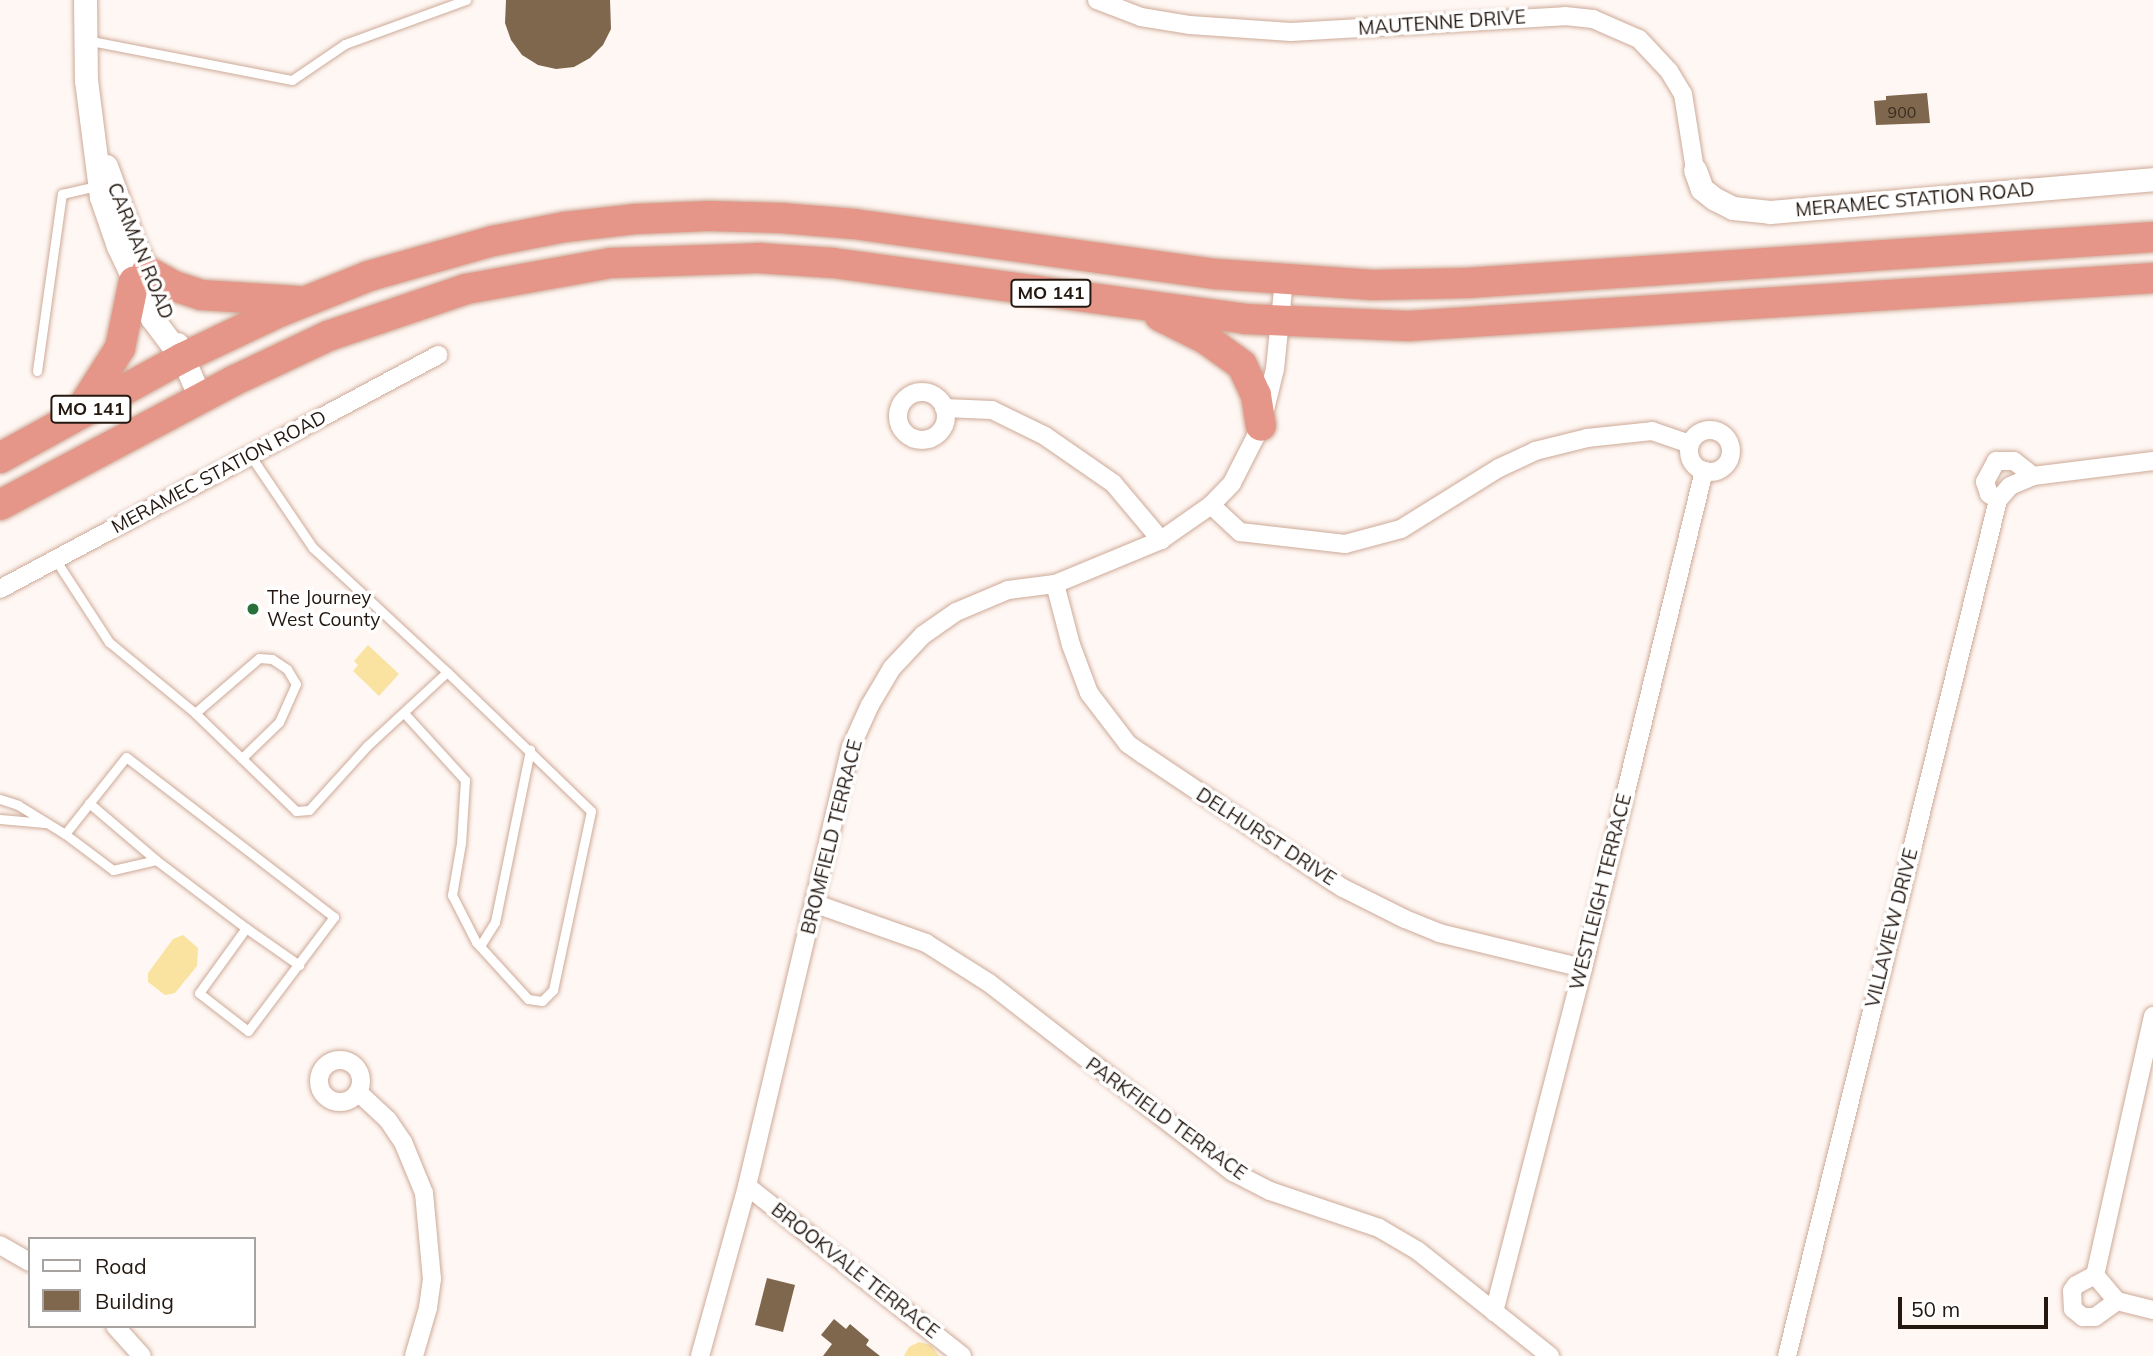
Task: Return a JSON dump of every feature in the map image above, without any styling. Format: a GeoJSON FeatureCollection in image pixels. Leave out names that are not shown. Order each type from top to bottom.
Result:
{"type":"FeatureCollection","features":[{"type":"Feature","properties":{"kind":"highway","name":"MO 141"},"geometry":{"type":"LineString","coordinates":[[0,458],[182,358],[305,301],[422,259],[492,241],[577,226],[709,216],[854,225],[1284,281],[1373,285],[1468,282],[2153,237]]}},
{"type":"Feature","properties":{"kind":"highway","name":"MO 141"},"geometry":{"type":"LineString","coordinates":[[0,505],[200,398],[328,336],[397,310],[466,289],[611,263],[758,258],[833,263],[1282,323],[1432,325],[2153,278]]}},
{"type":"Feature","properties":{"kind":"highway"},"geometry":{"type":"LineString","coordinates":[[74,419],[120,348],[141,276],[201,295],[305,301]]}},
{"type":"Feature","properties":{"kind":"highway"},"geometry":{"type":"LineString","coordinates":[[1141,306],[1206,339],[1242,365],[1256,396],[1261,426]]}},
{"type":"Feature","properties":{"kind":"street","name":"CARMAN ROAD"},"geometry":{"type":"LineString","coordinates":[[85,0],[86,80],[97,143],[100,186],[118,246],[141,276]]}},
{"type":"Feature","properties":{"kind":"street","name":"MAUTENNE DRIVE"},"geometry":{"type":"LineString","coordinates":[[1097,0],[1140,17],[1190,26],[1291,32],[1565,16],[1593,19],[1639,39],[1670,71],[1682,94],[1695,170]]}},
{"type":"Feature","properties":{"kind":"street","name":"CARMAN ROAD"},"geometry":{"type":"LineString","coordinates":[[97,143],[152,318],[182,358],[200,398]]}},
{"type":"Feature","properties":{"kind":"street","name":"MERAMEC STATION ROAD"},"geometry":{"type":"LineString","coordinates":[[1695,170],[1702,189],[1715,199],[1733,208],[1770,212],[2153,180]]}},
{"type":"Feature","properties":{"kind":"street","name":"BROMFIELD TERRACE"},"geometry":{"type":"LineString","coordinates":[[700,1356],[747,1186],[816,904],[851,747],[870,705],[892,668],[923,635],[956,612],[1008,590],[1055,584],[1161,540],[1211,505],[1232,483],[1261,426],[1270,399],[1282,323],[1284,281]]}},
{"type":"Feature","properties":{"kind":"street","name":"MERAMEC STATION ROAD"},"geometry":{"type":"LineString","coordinates":[[0,589],[439,355]]}},
{"type":"Feature","properties":{"kind":"street"},"geometry":{"type":"LineString","coordinates":[[944,408],[992,410],[1045,436],[1113,483],[1161,540]]}},
{"type":"Feature","properties":{"kind":"street"},"geometry":{"type":"LineString","coordinates":[[1712,430],[1728,441],[1730,455],[1723,467],[1704,471],[1692,463],[1690,444],[1698,433],[1712,430]]}},
{"type":"Feature","properties":{"kind":"street"},"geometry":{"type":"LineString","coordinates":[[1211,505],[1240,532],[1345,544],[1401,529],[1499,468],[1535,451],[1587,438],[1652,432],[1690,444]]}},
{"type":"Feature","properties":{"kind":"street","name":"VILLAVIEW DRIVE"},"geometry":{"type":"LineString","coordinates":[[1787,1356],[1998,500],[1989,494],[1985,482],[1996,461],[2014,461],[2033,477]]}},
{"type":"Feature","properties":{"kind":"street"},"geometry":{"type":"LineString","coordinates":[[1998,500],[2010,486],[2033,477],[2144,462]]}},
{"type":"Feature","properties":{"kind":"street","name":"WESTLEIGH TERRACE"},"geometry":{"type":"LineString","coordinates":[[1494,1312],[1583,968],[1704,471]]}},
{"type":"Feature","properties":{"kind":"street","name":"DELHURST DRIVE"},"geometry":{"type":"LineString","coordinates":[[1055,584],[1071,645],[1089,693],[1128,744],[1343,888],[1405,919],[1439,933],[1583,968]]}},
{"type":"Feature","properties":{"kind":"street","name":"PARKFIELD TERRACE"},"geometry":{"type":"LineString","coordinates":[[816,904],[926,943],[989,983],[1233,1172],[1270,1191],[1378,1228],[1418,1251],[1550,1356]]}},
{"type":"Feature","properties":{"kind":"street"},"geometry":{"type":"LineString","coordinates":[[2153,1016],[2105,1288],[2095,1317],[2084,1317],[2073,1309],[2072,1291],[2076,1285],[2105,1288],[2153,1310]]}},
{"type":"Feature","properties":{"kind":"street"},"geometry":{"type":"LineString","coordinates":[[358,1092],[388,1120],[404,1142],[424,1193],[432,1279],[414,1356]]}},
{"type":"Feature","properties":{"kind":"street","name":"BROOKVALE TERRACE"},"geometry":{"type":"LineString","coordinates":[[747,1186],[962,1356]]}},
{"type":"Feature","properties":{"kind":"street"},"geometry":{"type":"LineString","coordinates":[[0,1245],[28,1261]]}},
{"type":"Feature","properties":{"kind":"street"},"geometry":{"type":"LineString","coordinates":[[117,1328],[142,1356]]}},
{"type":"Feature","properties":{"kind":"lane"},"geometry":{"type":"LineString","coordinates":[[85,40],[292,80],[345,44],[466,0]]}},
{"type":"Feature","properties":{"kind":"lane"},"geometry":{"type":"LineString","coordinates":[[37,371],[62,194],[100,186]]}},
{"type":"Feature","properties":{"kind":"lane"},"geometry":{"type":"LineString","coordinates":[[250,455],[313,548],[530,750],[591,811],[553,990],[542,1001],[528,999],[480,946],[452,895],[461,842],[465,780],[404,713]]}},
{"type":"Feature","properties":{"kind":"lane"},"geometry":{"type":"LineString","coordinates":[[55,559],[109,642],[195,713],[296,811],[309,810],[367,746],[447,672]]}},
{"type":"Feature","properties":{"kind":"lane"},"geometry":{"type":"LineString","coordinates":[[195,713],[259,658],[272,659],[288,669],[296,684],[279,722],[242,758]]}},
{"type":"Feature","properties":{"kind":"lane"},"geometry":{"type":"LineString","coordinates":[[480,946],[495,922],[530,750]]}},
{"type":"Feature","properties":{"kind":"lane"},"geometry":{"type":"LineString","coordinates":[[65,834],[126,757],[334,917],[248,1031],[199,993],[246,928]]}},
{"type":"Feature","properties":{"kind":"lane"},"geometry":{"type":"LineString","coordinates":[[0,799],[18,804],[65,834],[113,870],[156,860]]}},
{"type":"Feature","properties":{"kind":"lane"},"geometry":{"type":"LineString","coordinates":[[89,803],[156,860],[299,965]]}},
{"type":"Feature","properties":{"kind":"lane"},"geometry":{"type":"LineString","coordinates":[[0,819],[47,823]]}},
{"type":"Feature","properties":{"kind":"shaded area"},"geometry":{"type":"Polygon","coordinates":[[[368,645],[399,674],[379,696],[353,671],[358,665],[354,661],[368,645]]]}},
{"type":"Feature","properties":{"kind":"shaded area"},"geometry":{"type":"Polygon","coordinates":[[[183,935],[198,948],[197,966],[175,993],[165,995],[148,982],[148,973],[173,939],[183,935]]]}},
{"type":"Feature","properties":{"kind":"shaded area"},"geometry":{"type":"Polygon","coordinates":[[[919,1342],[931,1345],[939,1356],[904,1356],[909,1347],[919,1342]]]}},
{"type":"Feature","properties":{"kind":"building"},"geometry":{"type":"Polygon","coordinates":[[[506,0],[610,0],[611,29],[603,45],[590,58],[574,67],[556,69],[538,65],[522,55],[511,40],[505,23],[506,0]]]}},
{"type":"Feature","properties":{"kind":"building"},"geometry":{"type":"Polygon","coordinates":[[[1927,93],[1930,123],[1876,125],[1874,101],[1886,100],[1886,96],[1927,93]]]}},
{"type":"Feature","properties":{"kind":"building"},"geometry":{"type":"Polygon","coordinates":[[[767,1278],[795,1285],[783,1332],[755,1325],[767,1278]]]}},
{"type":"Feature","properties":{"kind":"building"},"geometry":{"type":"Polygon","coordinates":[[[834,1319],[846,1329],[850,1324],[869,1340],[866,1345],[880,1356],[823,1356],[832,1344],[821,1335],[834,1319]]]}},
{"type":"Feature","properties":{"kind":"place","name":"The Journey West County"},"geometry":{"type":"Point","coordinates":[253,609]}}]}
